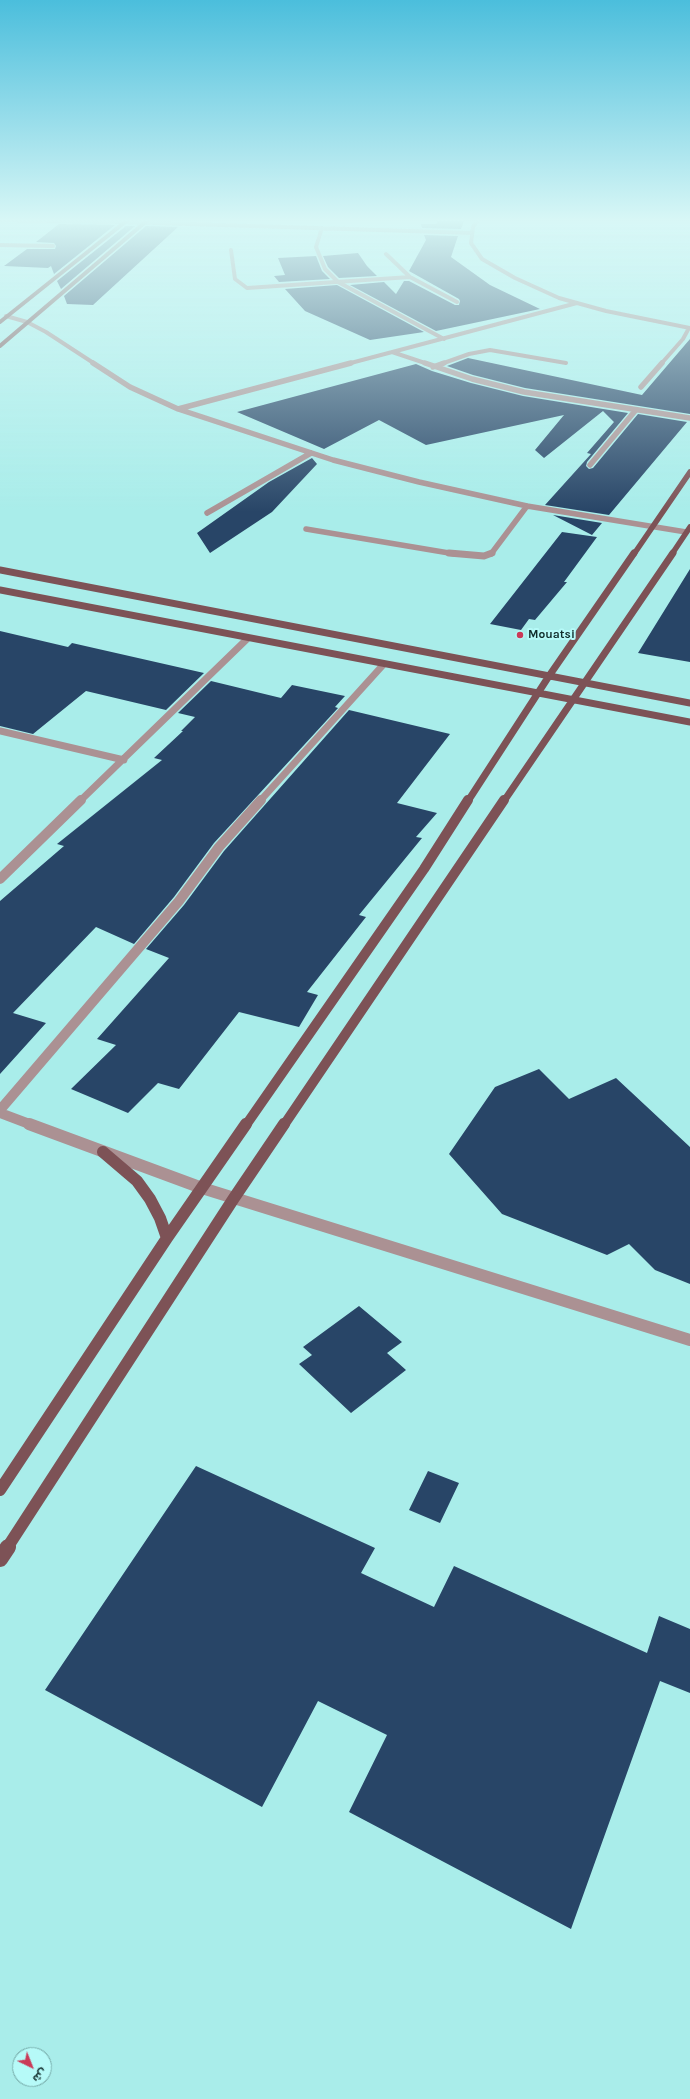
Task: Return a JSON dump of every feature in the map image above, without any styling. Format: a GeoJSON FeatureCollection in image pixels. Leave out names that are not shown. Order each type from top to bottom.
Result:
{"type":"FeatureCollection","features":[{"type":"Feature","properties":{"kind":"main road"},"geometry":{"type":"LineString","coordinates":[[0,322],[6,316]]}},
{"type":"Feature","properties":{"kind":"main road"},"geometry":{"type":"LineString","coordinates":[[0,346],[34,316]]}},
{"type":"Feature","properties":{"kind":"main road"},"geometry":{"type":"LineString","coordinates":[[0,1490],[202,1188],[424,869],[549,676],[690,472]]}},
{"type":"Feature","properties":{"kind":"main road"},"geometry":{"type":"LineString","coordinates":[[0,1560],[234,1198],[688,529]]}},
{"type":"Feature","properties":{"kind":"main road"},"geometry":{"type":"LineString","coordinates":[[0,570],[690,703]]}},
{"type":"Feature","properties":{"kind":"main road"},"geometry":{"type":"LineString","coordinates":[[0,590],[247,639],[690,722]]}},
{"type":"Feature","properties":{"kind":"main road"},"geometry":{"type":"LineString","coordinates":[[103,1152],[132,1176],[150,1199],[168,1238]]}},
{"type":"Feature","properties":{"kind":"street"},"geometry":{"type":"LineString","coordinates":[[6,316],[27,322],[59,339],[130,386],[178,409],[311,453],[419,482],[527,506],[651,527],[688,529]]}},
{"type":"Feature","properties":{"kind":"street"},"geometry":{"type":"LineString","coordinates":[[402,316],[444,338]]}},
{"type":"Feature","properties":{"kind":"street"},"geometry":{"type":"LineString","coordinates":[[178,409],[528,316]]}},
{"type":"Feature","properties":{"kind":"street"},"geometry":{"type":"LineString","coordinates":[[630,316],[690,328],[683,339],[641,387]]}},
{"type":"Feature","properties":{"kind":"street"},"geometry":{"type":"LineString","coordinates":[[433,367],[469,354],[490,350],[566,363]]}},
{"type":"Feature","properties":{"kind":"street"},"geometry":{"type":"LineString","coordinates":[[392,352],[433,367],[524,392],[635,411],[690,418]]}},
{"type":"Feature","properties":{"kind":"street"},"geometry":{"type":"LineString","coordinates":[[590,465],[635,411]]}},
{"type":"Feature","properties":{"kind":"street"},"geometry":{"type":"LineString","coordinates":[[207,513],[311,453]]}},
{"type":"Feature","properties":{"kind":"street"},"geometry":{"type":"LineString","coordinates":[[306,529],[463,555],[484,556],[491,554],[527,506]]}},
{"type":"Feature","properties":{"kind":"street"},"geometry":{"type":"LineString","coordinates":[[0,879],[247,639]]}},
{"type":"Feature","properties":{"kind":"street"},"geometry":{"type":"LineString","coordinates":[[0,1110],[179,901],[219,847],[383,665]]}},
{"type":"Feature","properties":{"kind":"street"},"geometry":{"type":"LineString","coordinates":[[0,732],[124,760]]}},
{"type":"Feature","properties":{"kind":"street"},"geometry":{"type":"LineString","coordinates":[[0,1113],[202,1188],[690,1340]]}},
{"type":"Feature","properties":{"kind":"building"},"geometry":{"type":"Polygon","coordinates":[[[316,316],[394,316],[424,332],[370,340],[316,316]]]}},
{"type":"Feature","properties":{"kind":"building"},"geometry":{"type":"Polygon","coordinates":[[[408,316],[507,316],[436,331],[408,316]]]}},
{"type":"Feature","properties":{"kind":"building"},"geometry":{"type":"Polygon","coordinates":[[[690,339],[690,414],[525,388],[473,375],[447,366],[468,358],[642,395],[690,339]]]}},
{"type":"Feature","properties":{"kind":"building"},"geometry":{"type":"Polygon","coordinates":[[[416,364],[432,371],[471,383],[523,396],[628,413],[587,462],[586,466],[589,469],[593,468],[638,414],[687,422],[609,515],[545,505],[591,454],[587,453],[614,422],[603,411],[544,458],[535,450],[564,415],[426,445],[379,420],[324,449],[237,412],[416,364]]]}},
{"type":"Feature","properties":{"kind":"building"},"geometry":{"type":"Polygon","coordinates":[[[312,458],[317,464],[272,512],[210,553],[197,533],[269,482],[312,458]]]}},
{"type":"Feature","properties":{"kind":"building"},"geometry":{"type":"Polygon","coordinates":[[[553,515],[602,523],[592,535],[553,515]]]}},
{"type":"Feature","properties":{"kind":"building"},"geometry":{"type":"Polygon","coordinates":[[[562,532],[597,537],[564,582],[567,582],[535,620],[529,619],[521,630],[490,624],[562,532]]]}},
{"type":"Feature","properties":{"kind":"building"},"geometry":{"type":"Polygon","coordinates":[[[690,569],[690,662],[638,653],[690,569]]]}},
{"type":"Feature","properties":{"kind":"building"},"geometry":{"type":"Polygon","coordinates":[[[0,631],[68,647],[72,643],[204,673],[166,710],[86,691],[33,734],[0,726],[0,631]]]}},
{"type":"Feature","properties":{"kind":"building"},"geometry":{"type":"Polygon","coordinates":[[[211,681],[281,698],[292,685],[345,696],[335,707],[338,708],[214,843],[174,897],[134,944],[96,927],[13,1013],[46,1023],[0,1074],[0,901],[64,846],[57,844],[162,760],[154,758],[183,731],[181,731],[195,717],[178,713],[211,681]]]}},
{"type":"Feature","properties":{"kind":"building"},"geometry":{"type":"Polygon","coordinates":[[[349,710],[450,734],[397,803],[437,813],[416,837],[422,838],[359,915],[366,917],[307,992],[318,995],[299,1027],[239,1012],[179,1089],[158,1083],[128,1113],[71,1089],[116,1045],[97,1039],[169,958],[146,949],[184,905],[224,851],[349,710]]]}},
{"type":"Feature","properties":{"kind":"building"},"geometry":{"type":"Polygon","coordinates":[[[539,1069],[569,1099],[616,1078],[690,1147],[690,1284],[655,1270],[629,1244],[607,1255],[502,1214],[449,1154],[495,1087],[539,1069]]]}},
{"type":"Feature","properties":{"kind":"building"},"geometry":{"type":"Polygon","coordinates":[[[359,1306],[402,1342],[387,1353],[406,1370],[351,1413],[299,1364],[312,1355],[303,1347],[359,1306]]]}},
{"type":"Feature","properties":{"kind":"building"},"geometry":{"type":"Polygon","coordinates":[[[196,1466],[375,1548],[361,1573],[434,1607],[454,1566],[647,1653],[659,1616],[690,1629],[690,1693],[660,1681],[571,1929],[349,1812],[387,1735],[318,1701],[262,1807],[45,1690],[196,1466]]]}},
{"type":"Feature","properties":{"kind":"building"},"geometry":{"type":"Polygon","coordinates":[[[428,1471],[459,1483],[440,1523],[409,1510],[428,1471]]]}},
{"type":"Feature","properties":{"kind":"place","name":"Mouatsi"},"geometry":{"type":"Point","coordinates":[520,635]}}]}
